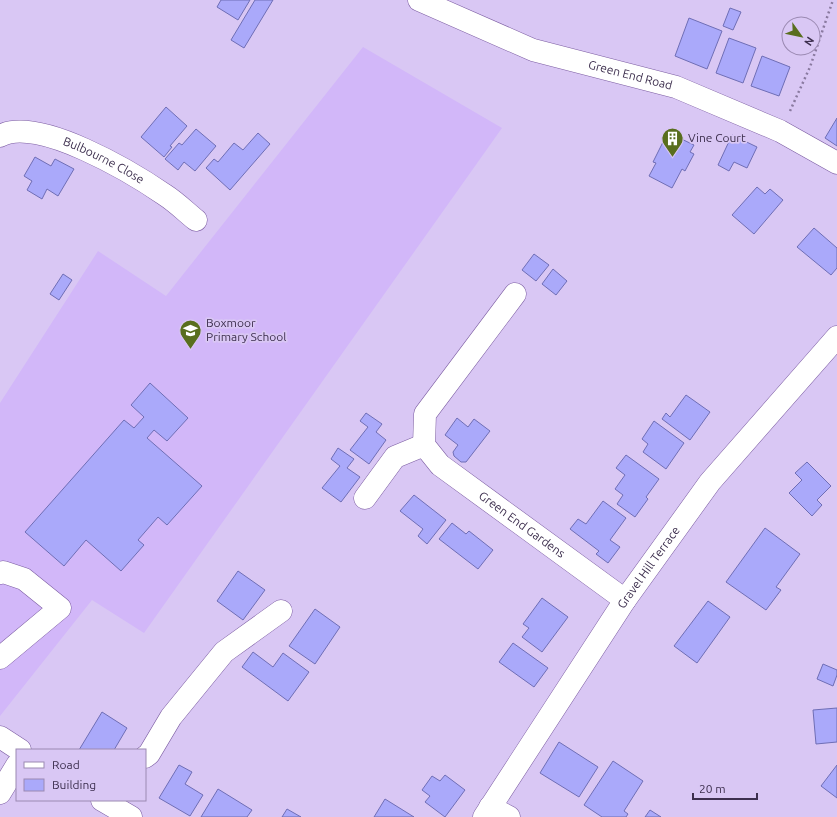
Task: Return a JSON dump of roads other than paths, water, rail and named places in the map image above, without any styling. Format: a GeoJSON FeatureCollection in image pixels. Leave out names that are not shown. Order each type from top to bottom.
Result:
{"type":"FeatureCollection","features":[{"type":"Feature","properties":{"kind":"street","name":"Green End Road"},"geometry":{"type":"LineString","coordinates":[[419,0],[533,50],[676,87],[780,131],[837,162]]}},
{"type":"Feature","properties":{"kind":"street","name":"Bulbourne Close"},"geometry":{"type":"LineString","coordinates":[[0,136],[6,133],[22,131],[45,135],[92,152],[166,195],[196,220]]}},
{"type":"Feature","properties":{"kind":"street"},"geometry":{"type":"LineString","coordinates":[[365,498],[395,456],[424,445],[425,414],[515,294]]}},
{"type":"Feature","properties":{"kind":"street","name":"Gravel Hill Terrace"},"geometry":{"type":"LineString","coordinates":[[495,814],[625,600],[710,482],[837,337]]}},
{"type":"Feature","properties":{"kind":"street","name":"Green End Gardens"},"geometry":{"type":"LineString","coordinates":[[424,445],[440,465],[625,600]]}},
{"type":"Feature","properties":{"kind":"street"},"geometry":{"type":"LineString","coordinates":[[0,573],[3,572],[24,579],[60,608],[0,658]]}},
{"type":"Feature","properties":{"kind":"street"},"geometry":{"type":"LineString","coordinates":[[147,755],[171,717],[224,652],[281,611]]}},
{"type":"Feature","properties":{"kind":"street"},"geometry":{"type":"LineString","coordinates":[[0,738],[18,749]]}},
{"type":"Feature","properties":{"kind":"street"},"geometry":{"type":"LineString","coordinates":[[0,793],[16,767]]}},
{"type":"Feature","properties":{"kind":"place","name":"Vine Court"},"geometry":{"type":"Point","coordinates":[673,158]}},
{"type":"Feature","properties":{"kind":"place","name":"Boxmoor Primary School"},"geometry":{"type":"Point","coordinates":[190,350]}}]}
